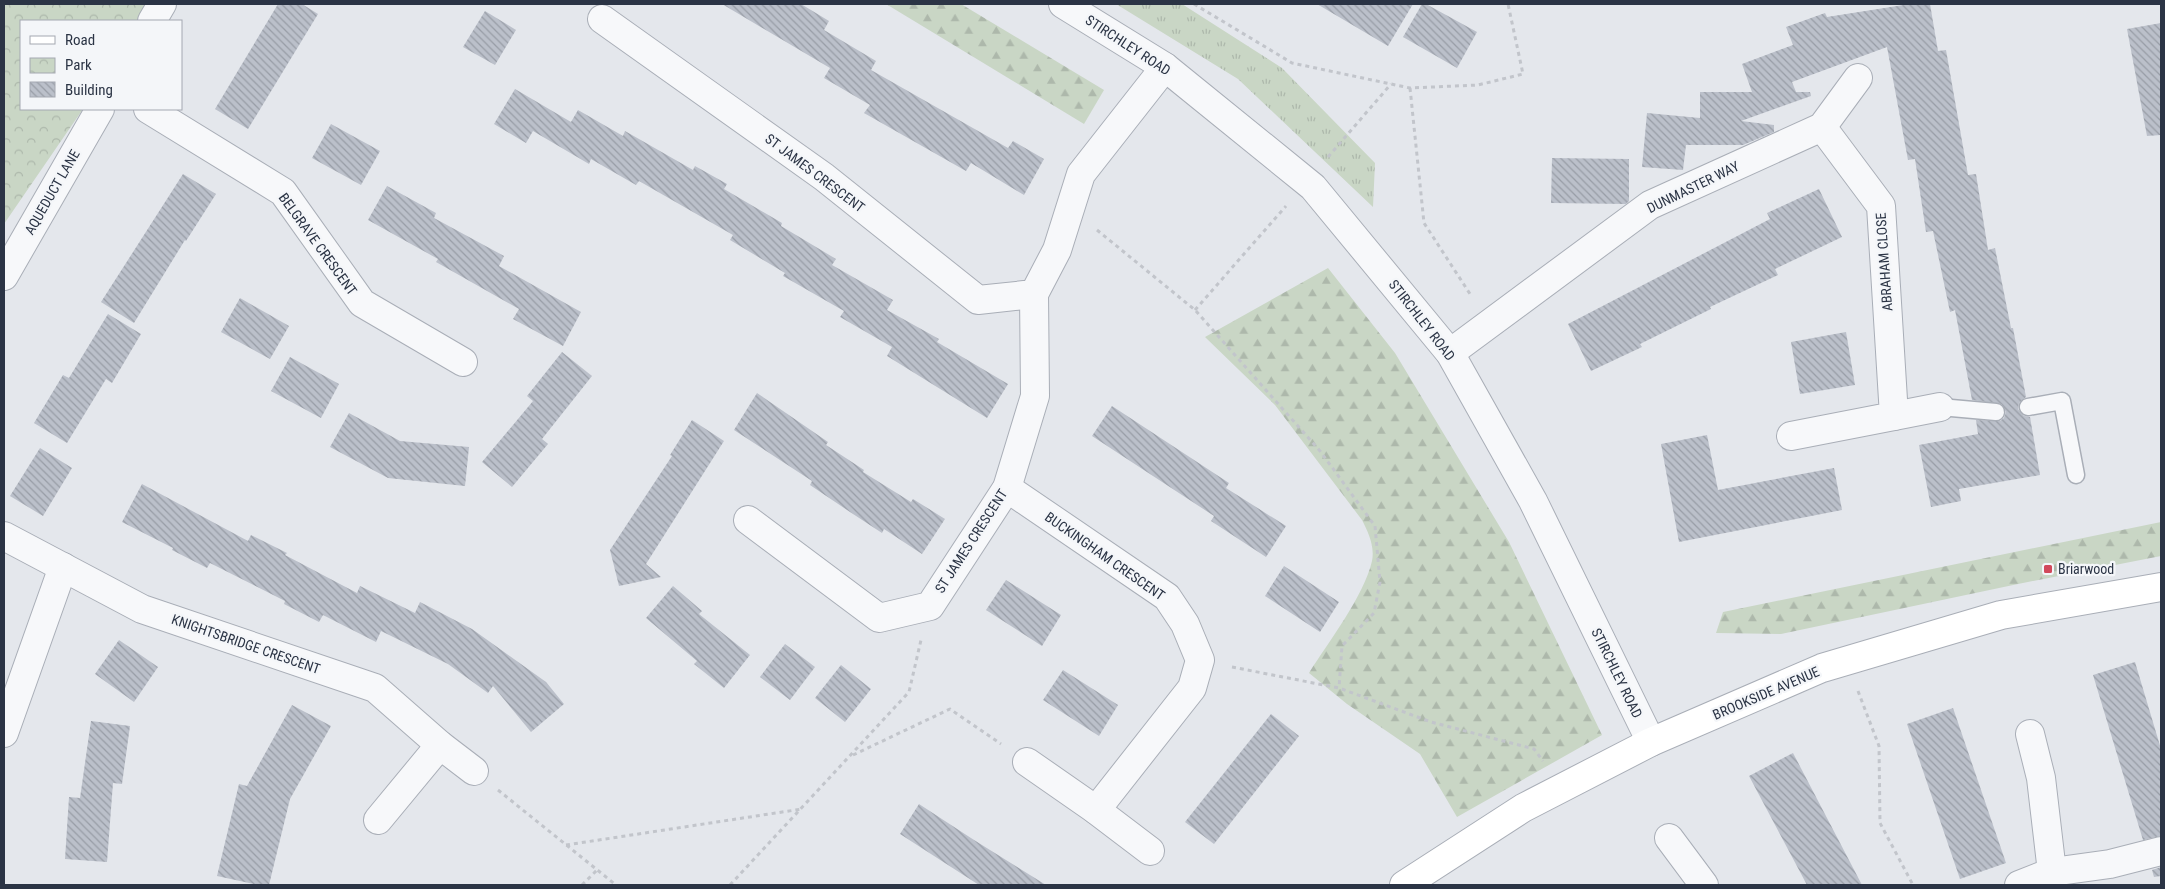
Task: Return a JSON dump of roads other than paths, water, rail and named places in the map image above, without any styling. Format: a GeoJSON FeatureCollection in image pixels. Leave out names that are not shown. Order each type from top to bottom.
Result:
{"type":"FeatureCollection","features":[{"type":"Feature","properties":{"kind":"street"},"geometry":{"type":"LineString","coordinates":[[153,20],[162,4]]}},
{"type":"Feature","properties":{"kind":"street","name":"STIRCHLEY ROAD"},"geometry":{"type":"LineString","coordinates":[[1063,4],[1165,67],[1314,187],[1450,352],[1532,501],[1651,742]]}},
{"type":"Feature","properties":{"kind":"street","name":"ST JAMES CRESCENT"},"geometry":{"type":"LineString","coordinates":[[602,18],[824,177],[978,300],[1034,294]]}},
{"type":"Feature","properties":{"kind":"street","name":"ST JAMES CRESCENT"},"geometry":{"type":"LineString","coordinates":[[748,520],[879,618],[930,606],[1007,488],[1036,396],[1034,294],[1057,250],[1081,174],[1165,67]]}},
{"type":"Feature","properties":{"kind":"street","name":"DUNMASTER WAY"},"geometry":{"type":"LineString","coordinates":[[1450,352],[1650,205],[1822,127],[1858,78]]}},
{"type":"Feature","properties":{"kind":"street","name":"AQUEDUCT LANE"},"geometry":{"type":"LineString","coordinates":[[4,276],[99,110]]}},
{"type":"Feature","properties":{"kind":"street","name":"BELGRAVE CRESCENT"},"geometry":{"type":"LineString","coordinates":[[150,110],[283,192],[362,303],[463,362]]}},
{"type":"Feature","properties":{"kind":"street","name":"ABRAHAM CLOSE"},"geometry":{"type":"LineString","coordinates":[[1822,127],[1880,206],[1894,416]]}},
{"type":"Feature","properties":{"kind":"street"},"geometry":{"type":"LineString","coordinates":[[1791,436],[1940,408]]}},
{"type":"Feature","properties":{"kind":"street","name":"BUCKINGHAM CRESCENT"},"geometry":{"type":"LineString","coordinates":[[1007,488],[1168,597],[1185,624],[1200,660],[1192,688],[1096,810]]}},
{"type":"Feature","properties":{"kind":"street","name":"KNIGHTSBRIDGE CRESCENT"},"geometry":{"type":"LineString","coordinates":[[4,536],[142,609],[375,688],[440,745],[474,771]]}},
{"type":"Feature","properties":{"kind":"street"},"geometry":{"type":"LineString","coordinates":[[4,733],[63,567]]}},
{"type":"Feature","properties":{"kind":"street","name":"BROOKSIDE AVENUE"},"geometry":{"type":"LineString","coordinates":[[1404,885],[1523,808],[1651,742],[1822,668],[2001,615],[2161,587]]}},
{"type":"Feature","properties":{"kind":"street"},"geometry":{"type":"LineString","coordinates":[[2030,734],[2041,778],[2052,872]]}},
{"type":"Feature","properties":{"kind":"street"},"geometry":{"type":"LineString","coordinates":[[378,820],[440,745]]}},
{"type":"Feature","properties":{"kind":"street"},"geometry":{"type":"LineString","coordinates":[[1027,762],[1096,810],[1150,851]]}},
{"type":"Feature","properties":{"kind":"street"},"geometry":{"type":"LineString","coordinates":[[1669,838],[1704,885]]}},
{"type":"Feature","properties":{"kind":"street"},"geometry":{"type":"LineString","coordinates":[[2019,885],[2052,872],[2110,864],[2161,851]]}},
{"type":"Feature","properties":{"kind":"lane"},"geometry":{"type":"LineString","coordinates":[[2028,406],[2062,401],[2076,475]]}},
{"type":"Feature","properties":{"kind":"lane"},"geometry":{"type":"LineString","coordinates":[[1940,408],[1996,412]]}},
{"type":"Feature","properties":{"kind":"place","name":"Briarwood"},"geometry":{"type":"Point","coordinates":[2048,569]}}]}
